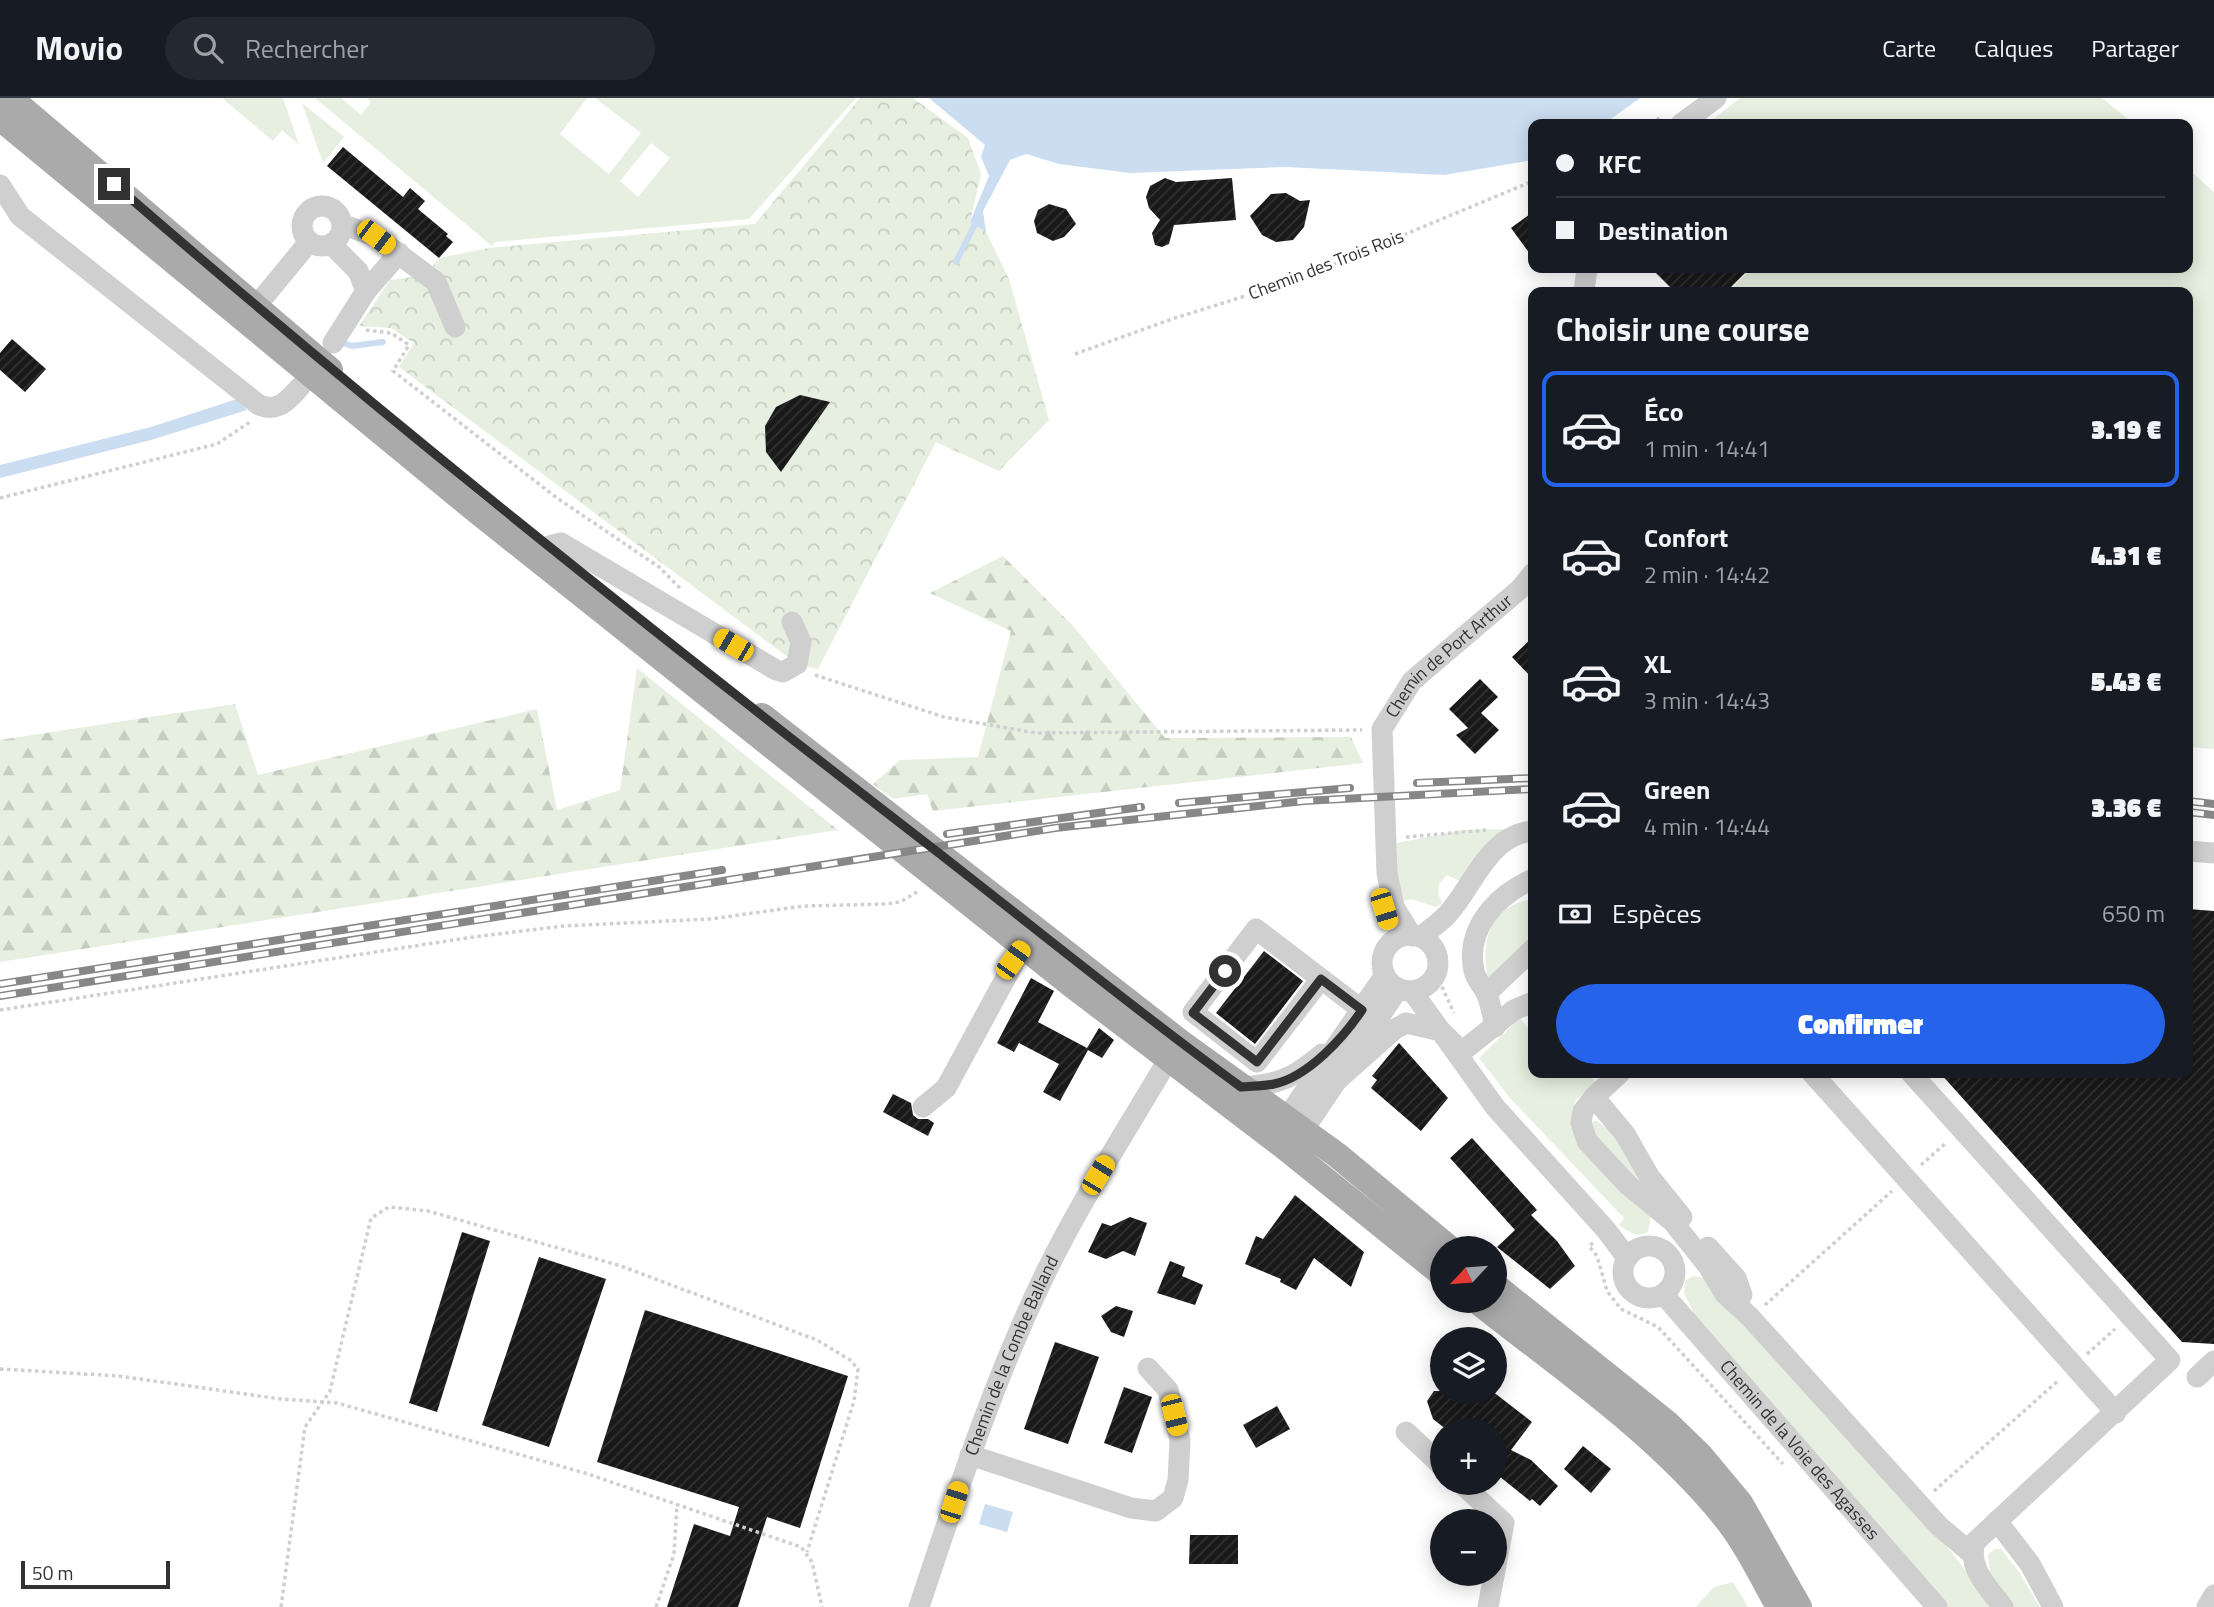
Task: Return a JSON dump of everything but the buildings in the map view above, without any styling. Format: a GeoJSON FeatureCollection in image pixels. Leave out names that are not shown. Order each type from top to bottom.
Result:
{"type":"FeatureCollection","features":[{"type":"Feature","properties":{"kind":"main road"},"geometry":{"type":"LineString","coordinates":[[10,98],[257,305],[343,381],[786,736],[1241,1087],[1430,1263]]}},
{"type":"Feature","properties":{"kind":"main road"},"geometry":{"type":"LineString","coordinates":[[0,118],[471,507],[1023,946],[1169,1058],[1337,1156],[1434,1236]]}},
{"type":"Feature","properties":{"kind":"main road"},"geometry":{"type":"LineString","coordinates":[[151,244],[174,248],[240,304],[257,305]]}},
{"type":"Feature","properties":{"kind":"main road"},"geometry":{"type":"LineString","coordinates":[[1507,1295],[1668,1424],[1700,1455],[1740,1503],[1799,1607]]}},
{"type":"Feature","properties":{"kind":"main road"},"geometry":{"type":"LineString","coordinates":[[1492,1313],[1648,1436],[1690,1476],[1726,1518],[1779,1607]]}},
{"type":"Feature","properties":{"kind":"street"},"geometry":{"type":"LineString","coordinates":[[1688,119],[1716,98]]}},
{"type":"Feature","properties":{"kind":"street"},"geometry":{"type":"LineString","coordinates":[[0,185],[20,216],[270,410],[279,407],[300,387]]}},
{"type":"Feature","properties":{"kind":"street"},"geometry":{"type":"LineString","coordinates":[[328,207],[340,217],[342,225],[341,232],[331,244],[324,247],[309,242],[301,228],[306,213],[312,208],[328,207]]}},
{"type":"Feature","properties":{"kind":"street"},"geometry":{"type":"LineString","coordinates":[[342,225],[376,237],[436,282],[455,327]]}},
{"type":"Feature","properties":{"kind":"street"},"geometry":{"type":"LineString","coordinates":[[257,305],[309,242]]}},
{"type":"Feature","properties":{"kind":"street"},"geometry":{"type":"LineString","coordinates":[[331,244],[358,271],[366,291]]}},
{"type":"Feature","properties":{"kind":"street"},"geometry":{"type":"LineString","coordinates":[[337,335],[366,291],[398,253]]}},
{"type":"Feature","properties":{"kind":"street"},"geometry":{"type":"LineString","coordinates":[[549,546],[561,543],[776,670],[794,667],[801,642],[792,622]]}},
{"type":"Feature","properties":{"kind":"street","name":"Chemin de Port Arthur"},"geometry":{"type":"LineString","coordinates":[[1409,938],[1384,909],[1387,873],[1382,729],[1412,681],[1520,589],[1528,579]]}},
{"type":"Feature","properties":{"kind":"street"},"geometry":{"type":"LineString","coordinates":[[1438,977],[1447,916],[1485,859],[1528,831]]}},
{"type":"Feature","properties":{"kind":"street"},"geometry":{"type":"LineString","coordinates":[[2193,851],[2214,853]]}},
{"type":"Feature","properties":{"kind":"street"},"geometry":{"type":"LineString","coordinates":[[1495,1027],[1487,993],[1474,972],[1475,940],[1491,905],[1514,887],[1528,881]]}},
{"type":"Feature","properties":{"kind":"street"},"geometry":{"type":"LineString","coordinates":[[1447,916],[1383,957],[1398,985],[1459,1049],[1464,1050],[1514,1010],[1528,1004]]}},
{"type":"Feature","properties":{"kind":"street"},"geometry":{"type":"LineString","coordinates":[[1321,979],[1257,1062],[1193,1013],[1256,929],[1362,1010]]}},
{"type":"Feature","properties":{"kind":"street"},"geometry":{"type":"LineString","coordinates":[[1409,938],[1434,949],[1441,1031],[1495,1107],[1607,1231],[1626,1258]]}},
{"type":"Feature","properties":{"kind":"street"},"geometry":{"type":"LineString","coordinates":[[923,1107],[947,1088],[1023,946]]}},
{"type":"Feature","properties":{"kind":"street"},"geometry":{"type":"LineString","coordinates":[[1487,993],[1528,954]]}},
{"type":"Feature","properties":{"kind":"street"},"geometry":{"type":"LineString","coordinates":[[1290,1131],[1341,1041],[1362,1010],[1398,985],[1438,977]]}},
{"type":"Feature","properties":{"kind":"street"},"geometry":{"type":"LineString","coordinates":[[1290,1131],[1320,1104],[1398,985]]}},
{"type":"Feature","properties":{"kind":"street"},"geometry":{"type":"LineString","coordinates":[[1333,1084],[1395,1029],[1406,1023],[1441,1031]]}},
{"type":"Feature","properties":{"kind":"street"},"geometry":{"type":"LineString","coordinates":[[1241,1087],[1275,1084],[1290,1078],[1341,1041]]}},
{"type":"Feature","properties":{"kind":"street","name":"Chemin de la Combe Balland"},"geometry":{"type":"LineString","coordinates":[[919,1607],[983,1418],[1047,1270],[1169,1058]]}},
{"type":"Feature","properties":{"kind":"street"},"geometry":{"type":"LineString","coordinates":[[1615,1078],[1583,1111],[1581,1123],[1587,1141],[1628,1185],[1673,1222],[1708,1266],[1725,1294],[1755,1314],[1919,1504],[1955,1542],[1971,1553],[1978,1574],[2003,1607]]}},
{"type":"Feature","properties":{"kind":"street"},"geometry":{"type":"LineString","coordinates":[[1816,1078],[2116,1413]]}},
{"type":"Feature","properties":{"kind":"street"},"geometry":{"type":"LineString","coordinates":[[1916,1078],[2170,1360],[1975,1542],[1971,1553]]}},
{"type":"Feature","properties":{"kind":"street"},"geometry":{"type":"LineString","coordinates":[[1594,1097],[1625,1134],[1649,1176],[1737,1278],[1742,1296]]}},
{"type":"Feature","properties":{"kind":"street"},"geometry":{"type":"LineString","coordinates":[[1320,1104],[1320,1121],[1337,1156]]}},
{"type":"Feature","properties":{"kind":"street"},"geometry":{"type":"LineString","coordinates":[[1652,1204],[1658,1216],[1654,1246]]}},
{"type":"Feature","properties":{"kind":"street"},"geometry":{"type":"LineString","coordinates":[[1654,1246],[1668,1254],[1675,1268],[1674,1283],[1664,1295],[1646,1299],[1631,1291],[1623,1276],[1626,1258],[1638,1248],[1654,1246]]}},
{"type":"Feature","properties":{"kind":"street"},"geometry":{"type":"LineString","coordinates":[[1675,1268],[1686,1264],[1708,1266]]}},
{"type":"Feature","properties":{"kind":"street","name":"Chemin de la Voie des Agasses"},"geometry":{"type":"LineString","coordinates":[[1664,1295],[1937,1607]]}},
{"type":"Feature","properties":{"kind":"street"},"geometry":{"type":"LineString","coordinates":[[2197,1377],[2214,1361]]}},
{"type":"Feature","properties":{"kind":"street"},"geometry":{"type":"LineString","coordinates":[[970,1455],[1131,1508],[1156,1511],[1173,1498],[1178,1480],[1180,1440],[1168,1390],[1148,1368]]}},
{"type":"Feature","properties":{"kind":"street"},"geometry":{"type":"LineString","coordinates":[[1406,1432],[1430,1454]]}},
{"type":"Feature","properties":{"kind":"street"},"geometry":{"type":"LineString","coordinates":[[1474,1495],[1504,1523],[1488,1607]]}},
{"type":"Feature","properties":{"kind":"street"},"geometry":{"type":"LineString","coordinates":[[1997,1521],[2030,1564],[2053,1607]]}},
{"type":"Feature","properties":{"kind":"street"},"geometry":{"type":"LineString","coordinates":[[2207,1607],[2214,1594],[2214,1587]]}},
{"type":"Feature","properties":{"kind":"path","name":"Chemin des Trois Rois"},"geometry":{"type":"LineString","coordinates":[[1075,354],[1172,319],[1293,281],[1528,183]]}},
{"type":"Feature","properties":{"kind":"path"},"geometry":{"type":"LineString","coordinates":[[337,335],[391,333],[408,345],[393,371],[557,498],[659,567],[687,594]]}},
{"type":"Feature","properties":{"kind":"path"},"geometry":{"type":"LineString","coordinates":[[0,498],[217,444],[270,410]]}},
{"type":"Feature","properties":{"kind":"path"},"geometry":{"type":"LineString","coordinates":[[794,667],[944,717],[1035,733],[1382,729]]}},
{"type":"Feature","properties":{"kind":"path"},"geometry":{"type":"LineString","coordinates":[[1386,838],[1473,829],[1528,831]]}},
{"type":"Feature","properties":{"kind":"path"},"geometry":{"type":"LineString","coordinates":[[0,1010],[398,948],[563,926],[710,919],[804,906],[886,904],[912,896],[933,875]]}},
{"type":"Feature","properties":{"kind":"path"},"geometry":{"type":"LineString","coordinates":[[1912,1173],[1956,1133]]}},
{"type":"Feature","properties":{"kind":"path"},"geometry":{"type":"LineString","coordinates":[[1755,1314],[1897,1187]]}},
{"type":"Feature","properties":{"kind":"path"},"geometry":{"type":"LineString","coordinates":[[281,1607],[305,1427],[330,1391],[371,1218],[379,1211],[400,1207],[428,1211],[621,1266],[817,1340],[839,1352],[858,1369],[854,1401],[807,1552]]}},
{"type":"Feature","properties":{"kind":"path"},"geometry":{"type":"LineString","coordinates":[[1597,1240],[1589,1246],[1597,1256],[1607,1291],[1621,1309],[1658,1327],[1787,1469]]}},
{"type":"Feature","properties":{"kind":"path"},"geometry":{"type":"LineString","coordinates":[[2080,1360],[2130,1316]]}},
{"type":"Feature","properties":{"kind":"path"},"geometry":{"type":"LineString","coordinates":[[0,1369],[120,1376],[281,1399],[324,1402],[440,1430],[788,1541],[807,1552],[812,1562],[822,1607]]}},
{"type":"Feature","properties":{"kind":"path"},"geometry":{"type":"LineString","coordinates":[[1919,1504],[2065,1374]]}},
{"type":"Feature","properties":{"kind":"path"},"geometry":{"type":"LineString","coordinates":[[656,1607],[674,1554],[677,1504]]}},
{"type":"Feature","properties":{"kind":"green space"},"geometry":{"type":"Polygon","coordinates":[[[222,98],[283,98],[299,145],[282,130],[273,141],[222,98]]]}},
{"type":"Feature","properties":{"kind":"green space"},"geometry":{"type":"Polygon","coordinates":[[[315,98],[341,98],[361,115],[371,102],[367,98],[587,98],[560,134],[609,174],[641,133],[595,98],[856,98],[749,219],[495,242],[492,246],[315,98]],[[651,143],[620,181],[638,197],[670,158],[651,143]]]}},
{"type":"Feature","properties":{"kind":"green space"},"geometry":{"type":"Polygon","coordinates":[[[860,98],[913,98],[968,138],[981,174],[970,222],[986,232],[1009,279],[1049,420],[999,471],[936,442],[818,669],[797,664],[399,367],[414,343],[391,328],[359,326],[390,280],[426,275],[439,258],[489,248],[755,224],[860,98]]]}},
{"type":"Feature","properties":{"kind":"green space"},"geometry":{"type":"Polygon","coordinates":[[[1740,98],[2102,98],[2128,119],[1713,119],[1740,98]]]}},
{"type":"Feature","properties":{"kind":"green space"},"geometry":{"type":"Polygon","coordinates":[[[302,103],[344,137],[323,163],[302,103]]]}},
{"type":"Feature","properties":{"kind":"green space"},"geometry":{"type":"Polygon","coordinates":[[[2193,173],[2214,192],[2214,749],[2193,747],[2193,287],[1734,287],[1746,273],[2193,273],[2193,173]]]}},
{"type":"Feature","properties":{"kind":"green space"},"geometry":{"type":"Polygon","coordinates":[[[1003,556],[1073,626],[1165,738],[1351,737],[1363,763],[933,811],[927,794],[893,799],[873,784],[900,760],[978,757],[1011,631],[930,593],[1003,556]]]}},
{"type":"Feature","properties":{"kind":"green space"},"geometry":{"type":"Polygon","coordinates":[[[637,668],[838,830],[0,962],[0,740],[235,704],[258,775],[537,709],[557,810],[620,790],[637,668]]]}},
{"type":"Feature","properties":{"kind":"green space"},"geometry":{"type":"Polygon","coordinates":[[[1509,829],[1460,881],[1447,875],[1439,884],[1438,893],[1442,903],[1436,907],[1411,899],[1401,902],[1396,882],[1397,843],[1463,830],[1509,829]]]}},
{"type":"Feature","properties":{"kind":"green space"},"geometry":{"type":"Polygon","coordinates":[[[1528,900],[1528,947],[1492,979],[1488,977],[1486,963],[1488,937],[1499,916],[1519,902],[1528,900]]]}},
{"type":"Feature","properties":{"kind":"green space"},"geometry":{"type":"Polygon","coordinates":[[[1520,1018],[1528,1028],[1528,1078],[1592,1078],[1596,1082],[1576,1100],[1572,1110],[1576,1133],[1651,1216],[1648,1232],[1637,1234],[1619,1225],[1624,1218],[1510,1098],[1479,1058],[1520,1018]]]}},
{"type":"Feature","properties":{"kind":"green space"},"geometry":{"type":"Polygon","coordinates":[[[1597,1121],[1614,1134],[1657,1199],[1595,1140],[1591,1122],[1597,1121]]]}},
{"type":"Feature","properties":{"kind":"green space"},"geometry":{"type":"Polygon","coordinates":[[[1693,1276],[1704,1278],[1945,1544],[1994,1607],[1948,1607],[1694,1314],[1684,1293],[1685,1281],[1693,1276]]]}},
{"type":"Feature","properties":{"kind":"green space"},"geometry":{"type":"Polygon","coordinates":[[[1994,1549],[2001,1549],[2019,1572],[2040,1607],[2013,1607],[1990,1575],[1988,1555],[1994,1549]]]}},
{"type":"Feature","properties":{"kind":"green space"},"geometry":{"type":"Polygon","coordinates":[[[1733,1582],[1748,1607],[1696,1607],[1714,1587],[1733,1582]]]}},
{"type":"Feature","properties":{"kind":"water"},"geometry":{"type":"Polygon","coordinates":[[[929,98],[1640,98],[1611,119],[1528,119],[1528,161],[1444,175],[1286,167],[1130,173],[1059,164],[1026,154],[1010,160],[983,211],[986,232],[970,222],[989,176],[981,157],[985,145],[929,98]]]}},
{"type":"Feature","properties":{"kind":"water"},"geometry":{"type":"Polygon","coordinates":[[[237,399],[247,410],[151,440],[0,478],[0,465],[151,427],[237,399]]]}},
{"type":"Feature","properties":{"kind":"water"},"geometry":{"type":"Polygon","coordinates":[[[985,1504],[1013,1512],[1007,1532],[979,1524],[985,1504]]]}},
{"type":"Feature","properties":{"kind":"waterway"},"geometry":{"type":"LineString","coordinates":[[956,262],[977,220]]}},
{"type":"Feature","properties":{"kind":"waterway"},"geometry":{"type":"LineString","coordinates":[[340,342],[352,346],[383,342]]}},
{"type":"Feature","properties":{"kind":"railway"},"geometry":{"type":"LineString","coordinates":[[1417,783],[1528,778]]}},
{"type":"Feature","properties":{"kind":"railway"},"geometry":{"type":"LineString","coordinates":[[1179,803],[1350,788]]}},
{"type":"Feature","properties":{"kind":"railway"},"geometry":{"type":"LineString","coordinates":[[0,996],[1055,828],[1304,801],[1528,789]]}},
{"type":"Feature","properties":{"kind":"railway"},"geometry":{"type":"LineString","coordinates":[[2193,802],[2214,804]]}},
{"type":"Feature","properties":{"kind":"railway"},"geometry":{"type":"LineString","coordinates":[[947,834],[1141,807]]}},
{"type":"Feature","properties":{"kind":"railway"},"geometry":{"type":"LineString","coordinates":[[2193,813],[2214,815]]}},
{"type":"Feature","properties":{"kind":"railway"},"geometry":{"type":"LineString","coordinates":[[0,984],[722,870]]}},
{"type":"Feature","properties":{"kind":"route"},"geometry":{"type":"LineString","coordinates":[[114,184],[343,381],[786,736],[1241,1087],[1275,1084],[1297,1074],[1341,1041],[1362,1010],[1321,979],[1257,1062],[1193,1013],[1225,971]]}}]}
